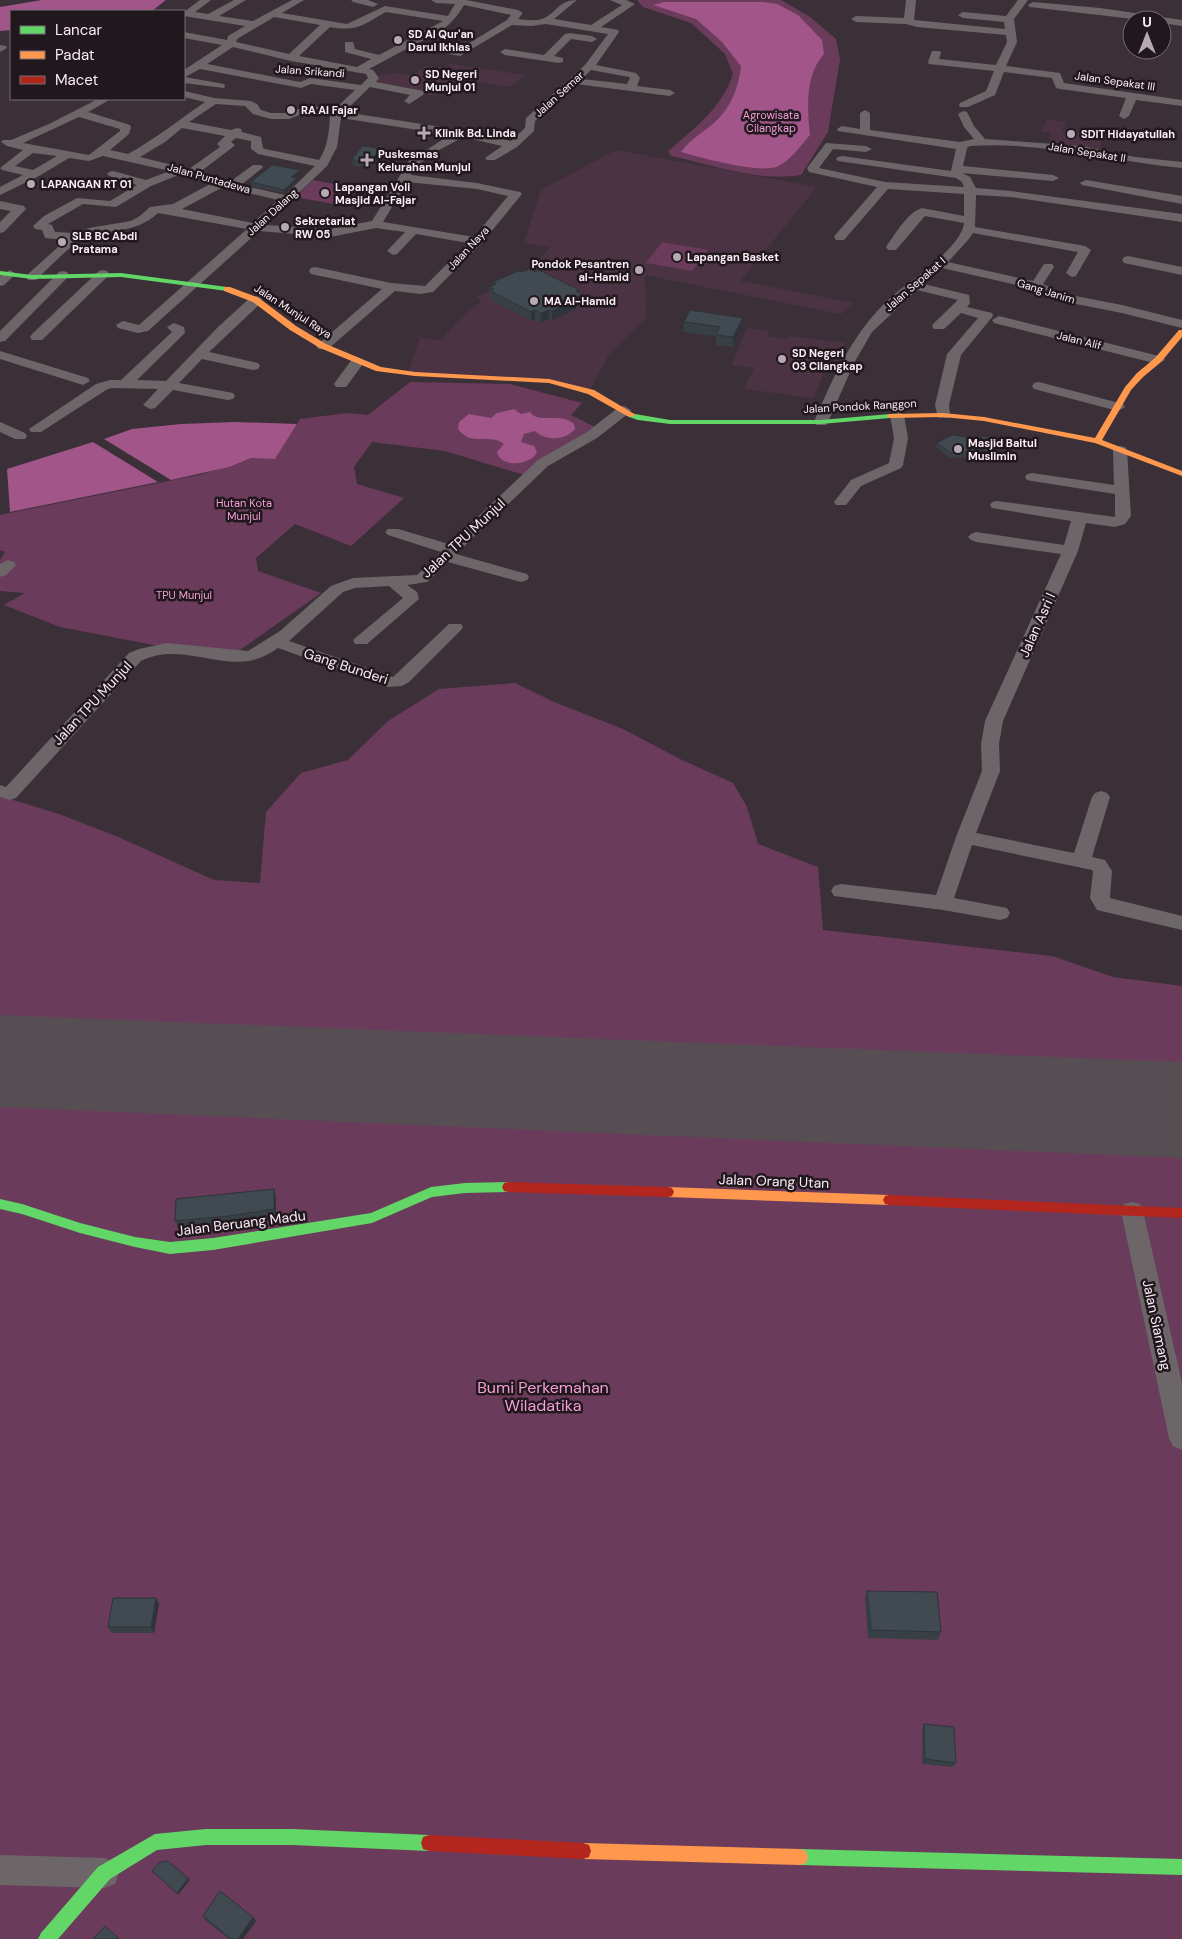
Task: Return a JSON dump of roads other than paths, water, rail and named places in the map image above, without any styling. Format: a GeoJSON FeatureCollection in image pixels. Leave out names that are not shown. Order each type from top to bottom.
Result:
{"type":"FeatureCollection","features":[{"type":"Feature","properties":{"kind":"street"},"geometry":{"type":"LineString","coordinates":[[185,14],[206,0]]}},
{"type":"Feature","properties":{"kind":"street"},"geometry":{"type":"LineString","coordinates":[[210,17],[241,0]]}},
{"type":"Feature","properties":{"kind":"street"},"geometry":{"type":"LineString","coordinates":[[189,69],[231,44],[232,38],[254,24],[299,0]]}},
{"type":"Feature","properties":{"kind":"street"},"geometry":{"type":"LineString","coordinates":[[356,0],[373,4]]}},
{"type":"Feature","properties":{"kind":"street"},"geometry":{"type":"LineString","coordinates":[[408,44],[460,54],[510,22],[518,13],[461,2],[436,0]]}},
{"type":"Feature","properties":{"kind":"street"},"geometry":{"type":"LineString","coordinates":[[546,21],[572,0]]}},
{"type":"Feature","properties":{"kind":"street"},"geometry":{"type":"LineString","coordinates":[[593,28],[630,4],[615,0]]}},
{"type":"Feature","properties":{"kind":"street"},"geometry":{"type":"LineString","coordinates":[[910,21],[911,0]]}},
{"type":"Feature","properties":{"kind":"street"},"geometry":{"type":"LineString","coordinates":[[1004,0],[1022,1]]}},
{"type":"Feature","properties":{"kind":"street"},"geometry":{"type":"LineString","coordinates":[[982,142],[969,127],[964,109],[991,93],[1012,42],[1010,19],[1022,1]]}},
{"type":"Feature","properties":{"kind":"street"},"geometry":{"type":"LineString","coordinates":[[359,70],[378,58],[443,26],[451,19],[461,2]]}},
{"type":"Feature","properties":{"kind":"street"},"geometry":{"type":"LineString","coordinates":[[1033,4],[1182,23]]}},
{"type":"Feature","properties":{"kind":"street"},"geometry":{"type":"LineString","coordinates":[[273,14],[350,27],[385,9],[451,19]]}},
{"type":"Feature","properties":{"kind":"street"},"geometry":{"type":"LineString","coordinates":[[185,14],[254,24]]}},
{"type":"Feature","properties":{"kind":"street"},"geometry":{"type":"LineString","coordinates":[[962,15],[1010,19]]}},
{"type":"Feature","properties":{"kind":"street"},"geometry":{"type":"LineString","coordinates":[[856,18],[910,21],[917,24],[974,34],[1012,33]]}},
{"type":"Feature","properties":{"kind":"street"},"geometry":{"type":"LineString","coordinates":[[510,22],[546,21],[613,31],[606,41],[569,36],[546,58]]}},
{"type":"Feature","properties":{"kind":"street"},"geometry":{"type":"LineString","coordinates":[[291,58],[327,24]]}},
{"type":"Feature","properties":{"kind":"street"},"geometry":{"type":"LineString","coordinates":[[185,35],[291,58],[359,70],[373,75],[374,78],[336,114]]}},
{"type":"Feature","properties":{"kind":"street","name":"Jalan Semar"},"geometry":{"type":"LineString","coordinates":[[510,145],[530,129],[530,120],[590,67],[606,41]]}},
{"type":"Feature","properties":{"kind":"street"},"geometry":{"type":"LineString","coordinates":[[349,44],[349,50],[351,51],[378,58]]}},
{"type":"Feature","properties":{"kind":"street"},"geometry":{"type":"LineString","coordinates":[[394,51],[429,57]]}},
{"type":"Feature","properties":{"kind":"street"},"geometry":{"type":"LineString","coordinates":[[505,52],[561,60]]}},
{"type":"Feature","properties":{"kind":"street","name":"Jalan Sepakat III"},"geometry":{"type":"LineString","coordinates":[[936,53],[933,62],[999,72],[1060,86],[1182,103]]}},
{"type":"Feature","properties":{"kind":"street"},"geometry":{"type":"LineString","coordinates":[[514,64],[525,55]]}},
{"type":"Feature","properties":{"kind":"street"},"geometry":{"type":"LineString","coordinates":[[590,67],[632,75],[635,78],[631,87]]}},
{"type":"Feature","properties":{"kind":"street","name":"Jalan Srikandi"},"geometry":{"type":"LineString","coordinates":[[189,69],[301,85],[310,81],[418,92],[409,101]]}},
{"type":"Feature","properties":{"kind":"street"},"geometry":{"type":"LineString","coordinates":[[185,80],[220,86]]}},
{"type":"Feature","properties":{"kind":"street"},"geometry":{"type":"LineString","coordinates":[[575,82],[670,92]]}},
{"type":"Feature","properties":{"kind":"street"},"geometry":{"type":"LineString","coordinates":[[185,94],[214,101],[247,103],[253,106],[254,117]]}},
{"type":"Feature","properties":{"kind":"street"},"geometry":{"type":"LineString","coordinates":[[1124,116],[1132,96]]}},
{"type":"Feature","properties":{"kind":"street"},"geometry":{"type":"LineString","coordinates":[[5,142],[78,113],[104,100]]}},
{"type":"Feature","properties":{"kind":"street"},"geometry":{"type":"LineString","coordinates":[[130,158],[161,140],[180,124],[214,101]]}},
{"type":"Feature","properties":{"kind":"street"},"geometry":{"type":"LineString","coordinates":[[17,214],[54,216],[81,200],[109,205],[147,184],[186,172],[229,145],[223,144],[254,117],[289,116],[308,108],[461,133],[510,145]]}},
{"type":"Feature","properties":{"kind":"street"},"geometry":{"type":"LineString","coordinates":[[78,113],[126,127],[126,132],[117,137],[101,152]]}},
{"type":"Feature","properties":{"kind":"street"},"geometry":{"type":"LineString","coordinates":[[865,113],[865,133]]}},
{"type":"Feature","properties":{"kind":"street","name":"Jalan Dalang"},"geometry":{"type":"LineString","coordinates":[[123,325],[138,329],[143,328],[288,199],[329,157],[334,138],[336,114]]}},
{"type":"Feature","properties":{"kind":"street"},"geometry":{"type":"LineString","coordinates":[[180,124],[235,133],[258,139],[257,149],[262,152],[322,164]]}},
{"type":"Feature","properties":{"kind":"street","name":"Jalan Sepakat II"},"geometry":{"type":"LineString","coordinates":[[842,130],[962,146],[967,143],[982,142],[1082,149],[1135,160],[1182,165]]}},
{"type":"Feature","properties":{"kind":"street"},"geometry":{"type":"LineString","coordinates":[[376,224],[406,178],[413,163],[418,158],[461,133]]}},
{"type":"Feature","properties":{"kind":"street"},"geometry":{"type":"LineString","coordinates":[[117,137],[161,140]]}},
{"type":"Feature","properties":{"kind":"street","name":"Jalan Puntadewa"},"geometry":{"type":"LineString","coordinates":[[5,142],[31,149],[92,158],[101,152],[288,199]]}},
{"type":"Feature","properties":{"kind":"street"},"geometry":{"type":"LineString","coordinates":[[491,158],[510,145]]}},
{"type":"Feature","properties":{"kind":"street"},"geometry":{"type":"LineString","coordinates":[[866,149],[830,145],[813,170],[886,185],[1020,196],[1182,218]]}},
{"type":"Feature","properties":{"kind":"street"},"geometry":{"type":"LineString","coordinates":[[957,172],[962,146]]}},
{"type":"Feature","properties":{"kind":"street"},"geometry":{"type":"LineString","coordinates":[[31,149],[6,168],[35,174]]}},
{"type":"Feature","properties":{"kind":"street"},"geometry":{"type":"LineString","coordinates":[[0,192],[55,163],[68,154]]}},
{"type":"Feature","properties":{"kind":"street"},"geometry":{"type":"LineString","coordinates":[[841,159],[957,172],[1053,178]]}},
{"type":"Feature","properties":{"kind":"street"},"geometry":{"type":"LineString","coordinates":[[55,163],[90,170]]}},
{"type":"Feature","properties":{"kind":"street"},"geometry":{"type":"LineString","coordinates":[[1075,201],[1098,163]]}},
{"type":"Feature","properties":{"kind":"street"},"geometry":{"type":"LineString","coordinates":[[116,202],[150,210],[158,207],[176,208],[194,196],[226,184],[257,167]]}},
{"type":"Feature","properties":{"kind":"street"},"geometry":{"type":"LineString","coordinates":[[957,172],[968,180],[970,191],[969,224]]}},
{"type":"Feature","properties":{"kind":"street"},"geometry":{"type":"LineString","coordinates":[[113,174],[147,184]]}},
{"type":"Feature","properties":{"kind":"street","name":"Jalan Naya"},"geometry":{"type":"LineString","coordinates":[[392,286],[422,290],[429,289],[476,241],[516,192],[406,178]]}},
{"type":"Feature","properties":{"kind":"street"},"geometry":{"type":"LineString","coordinates":[[1086,184],[1182,200]]}},
{"type":"Feature","properties":{"kind":"street"},"geometry":{"type":"LineString","coordinates":[[840,237],[886,185]]}},
{"type":"Feature","properties":{"kind":"street"},"geometry":{"type":"LineString","coordinates":[[0,205],[20,210],[0,229]]}},
{"type":"Feature","properties":{"kind":"street"},"geometry":{"type":"LineString","coordinates":[[32,277],[76,237],[89,232],[134,224],[144,219],[154,210],[159,209],[254,228],[285,232],[324,233],[376,224],[476,241]]}},
{"type":"Feature","properties":{"kind":"street"},"geometry":{"type":"LineString","coordinates":[[892,247],[914,219],[922,212],[1085,250],[1072,273]]}},
{"type":"Feature","properties":{"kind":"street"},"geometry":{"type":"LineString","coordinates":[[49,217],[39,226],[48,228],[49,234],[76,237]]}},
{"type":"Feature","properties":{"kind":"street","name":"Jalan Sepakat I"},"geometry":{"type":"LineString","coordinates":[[821,422],[835,389],[867,330],[880,315],[939,264],[965,237],[969,224]]}},
{"type":"Feature","properties":{"kind":"street"},"geometry":{"type":"LineString","coordinates":[[393,251],[413,231]]}},
{"type":"Feature","properties":{"kind":"street"},"geometry":{"type":"LineString","coordinates":[[1128,260],[1182,271]]}},
{"type":"Feature","properties":{"kind":"street","name":"Gang Janim"},"geometry":{"type":"LineString","coordinates":[[939,264],[1036,286],[1067,298],[1182,324]]}},
{"type":"Feature","properties":{"kind":"street"},"geometry":{"type":"LineString","coordinates":[[1036,286],[1048,267]]}},
{"type":"Feature","properties":{"kind":"street"},"geometry":{"type":"LineString","coordinates":[[315,271],[392,286]]}},
{"type":"Feature","properties":{"kind":"street"},"geometry":{"type":"LineString","coordinates":[[37,336],[103,274]]}},
{"type":"Feature","properties":{"kind":"street","name":"Jalan Munjul Raya"},"geometry":{"type":"LineString","coordinates":[[3,276],[32,277],[103,274],[195,283],[232,290],[256,300],[294,328],[323,346],[378,369],[401,373],[549,382],[591,392],[624,410]]}},
{"type":"Feature","properties":{"kind":"street"},"geometry":{"type":"LineString","coordinates":[[0,338],[62,276]]}},
{"type":"Feature","properties":{"kind":"street"},"geometry":{"type":"LineString","coordinates":[[913,285],[964,298],[964,302],[958,309],[939,326]]}},
{"type":"Feature","properties":{"kind":"street"},"geometry":{"type":"LineString","coordinates":[[323,346],[392,286]]}},
{"type":"Feature","properties":{"kind":"street"},"geometry":{"type":"LineString","coordinates":[[150,405],[199,354],[256,300]]}},
{"type":"Feature","properties":{"kind":"street","name":"Jalan Alif"},"geometry":{"type":"LineString","coordinates":[[958,309],[1158,360]]}},
{"type":"Feature","properties":{"kind":"street"},"geometry":{"type":"LineString","coordinates":[[943,415],[942,406],[954,354],[993,318]]}},
{"type":"Feature","properties":{"kind":"street"},"geometry":{"type":"LineString","coordinates":[[124,385],[178,333],[179,330],[174,327]]}},
{"type":"Feature","properties":{"kind":"street"},"geometry":{"type":"LineString","coordinates":[[1097,441],[1128,389],[1140,375],[1180,338]]}},
{"type":"Feature","properties":{"kind":"street"},"geometry":{"type":"LineString","coordinates":[[199,354],[253,366]]}},
{"type":"Feature","properties":{"kind":"street"},"geometry":{"type":"LineString","coordinates":[[0,355],[83,381]]}},
{"type":"Feature","properties":{"kind":"street"},"geometry":{"type":"LineString","coordinates":[[341,384],[358,361]]}},
{"type":"Feature","properties":{"kind":"street"},"geometry":{"type":"LineString","coordinates":[[36,429],[101,387],[169,385],[228,396]]}},
{"type":"Feature","properties":{"kind":"street"},"geometry":{"type":"LineString","coordinates":[[1039,386],[1118,407]]}},
{"type":"Feature","properties":{"kind":"street","name":"Jalan Pondok Ranggon"},"geometry":{"type":"LineString","coordinates":[[624,410],[638,418],[670,422],[821,422],[897,415],[943,415],[1026,426],[1097,441],[1182,474]]}},
{"type":"Feature","properties":{"kind":"street","name":"Jalan TPU Munjul"},"geometry":{"type":"LineString","coordinates":[[0,791],[10,794],[128,664],[143,652],[161,648],[250,655],[276,642],[337,589],[345,585],[421,579],[543,463],[592,435],[624,410]]}},
{"type":"Feature","properties":{"kind":"street"},"geometry":{"type":"LineString","coordinates":[[841,502],[856,483],[896,465],[901,438],[897,415]]}},
{"type":"Feature","properties":{"kind":"street"},"geometry":{"type":"LineString","coordinates":[[0,426],[20,436]]}},
{"type":"Feature","properties":{"kind":"street"},"geometry":{"type":"LineString","coordinates":[[997,505],[1080,518],[1120,521],[1123,516],[1120,490],[1120,450]]}},
{"type":"Feature","properties":{"kind":"street"},"geometry":{"type":"LineString","coordinates":[[1032,477],[1120,490]]}},
{"type":"Feature","properties":{"kind":"street","name":"Jalan Asri I"},"geometry":{"type":"LineString","coordinates":[[943,903],[990,771],[990,744],[994,721],[1070,551],[1080,518]]}},
{"type":"Feature","properties":{"kind":"street"},"geometry":{"type":"LineString","coordinates":[[393,532],[522,577]]}},
{"type":"Feature","properties":{"kind":"street"},"geometry":{"type":"LineString","coordinates":[[976,537],[1070,551]]}},
{"type":"Feature","properties":{"kind":"street"},"geometry":{"type":"LineString","coordinates":[[361,640],[411,599],[411,595],[393,582]]}},
{"type":"Feature","properties":{"kind":"street","name":"Gang Bunderi"},"geometry":{"type":"LineString","coordinates":[[276,642],[388,682],[396,682],[403,678],[455,627]]}},
{"type":"Feature","properties":{"kind":"street"},"geometry":{"type":"LineString","coordinates":[[1081,861],[1101,797]]}},
{"type":"Feature","properties":{"kind":"street"},"geometry":{"type":"LineString","coordinates":[[965,838],[1081,861],[1102,868],[1100,898],[1104,905],[1182,923]]}},
{"type":"Feature","properties":{"kind":"street"},"geometry":{"type":"LineString","coordinates":[[841,891],[1000,912]]}},
{"type":"Feature","properties":{"kind":"street","name":"Jalan Orang Utan"},"geometry":{"type":"LineString","coordinates":[[372,1218],[431,1192],[465,1188],[508,1187],[833,1197],[1182,1213]]}},
{"type":"Feature","properties":{"kind":"street","name":"Jalan Beruang Madu"},"geometry":{"type":"LineString","coordinates":[[0,1204],[22,1208],[80,1228],[135,1242],[170,1248],[213,1244],[372,1218]]}},
{"type":"Feature","properties":{"kind":"street","name":"Jalan Siamang"},"geometry":{"type":"LineString","coordinates":[[1132,1211],[1182,1438]]}},
{"type":"Feature","properties":{"kind":"street"},"geometry":{"type":"LineString","coordinates":[[47,1939],[104,1874],[155,1842],[206,1837],[292,1837],[594,1851],[1182,1867]]}},
{"type":"Feature","properties":{"kind":"street"},"geometry":{"type":"LineString","coordinates":[[0,1870],[104,1874]]}},
{"type":"Feature","properties":{"kind":"place","name":"SD Al Qur'an Darul Ikhlas"},"geometry":{"type":"Point","coordinates":[398,40]}},
{"type":"Feature","properties":{"kind":"place","name":"SD Negeri Munjul 01"},"geometry":{"type":"Point","coordinates":[415,80]}},
{"type":"Feature","properties":{"kind":"place","name":"RA Al Fajar"},"geometry":{"type":"Point","coordinates":[291,110]}},
{"type":"Feature","properties":{"kind":"place","name":"Klinik Bd. Linda"},"geometry":{"type":"Point","coordinates":[424,133]}},
{"type":"Feature","properties":{"kind":"place","name":"SDIT Hidayatullah"},"geometry":{"type":"Point","coordinates":[1071,134]}},
{"type":"Feature","properties":{"kind":"place","name":"Puskesmas Kelurahan Munjul"},"geometry":{"type":"Point","coordinates":[367,160]}},
{"type":"Feature","properties":{"kind":"place","name":"LAPANGAN RT 01"},"geometry":{"type":"Point","coordinates":[31,184]}},
{"type":"Feature","properties":{"kind":"place","name":"Lapangan Voli Masjid Al-Fajar"},"geometry":{"type":"Point","coordinates":[325,193]}},
{"type":"Feature","properties":{"kind":"place","name":"Sekretariat RW 05"},"geometry":{"type":"Point","coordinates":[285,227]}},
{"type":"Feature","properties":{"kind":"place","name":"SLB BC Abdi Pratama"},"geometry":{"type":"Point","coordinates":[62,242]}},
{"type":"Feature","properties":{"kind":"place","name":"Lapangan Basket"},"geometry":{"type":"Point","coordinates":[677,257]}},
{"type":"Feature","properties":{"kind":"place","name":"Pondok Pesantren al-Hamid"},"geometry":{"type":"Point","coordinates":[639,270]}},
{"type":"Feature","properties":{"kind":"place","name":"MA Al-Hamid"},"geometry":{"type":"Point","coordinates":[534,301]}},
{"type":"Feature","properties":{"kind":"place","name":"SD Negeri 03 Cilangkap"},"geometry":{"type":"Point","coordinates":[782,359]}},
{"type":"Feature","properties":{"kind":"place","name":"Masjid Baitul Muslimin"},"geometry":{"type":"Point","coordinates":[958,449]}},
{"type":"Feature","properties":{"kind":"park label","name":"Agrowisata Cilangkap"},"geometry":{"type":"Point","coordinates":[771,121]}},
{"type":"Feature","properties":{"kind":"park label","name":"Hutan Kota Munjul"},"geometry":{"type":"Point","coordinates":[244,509]}},
{"type":"Feature","properties":{"kind":"park label","name":"TPU Munjul"},"geometry":{"type":"Point","coordinates":[184,595]}},
{"type":"Feature","properties":{"kind":"park label","name":"Bumi Perkemahan Wiladatika"},"geometry":{"type":"Point","coordinates":[543,1396]}}]}
